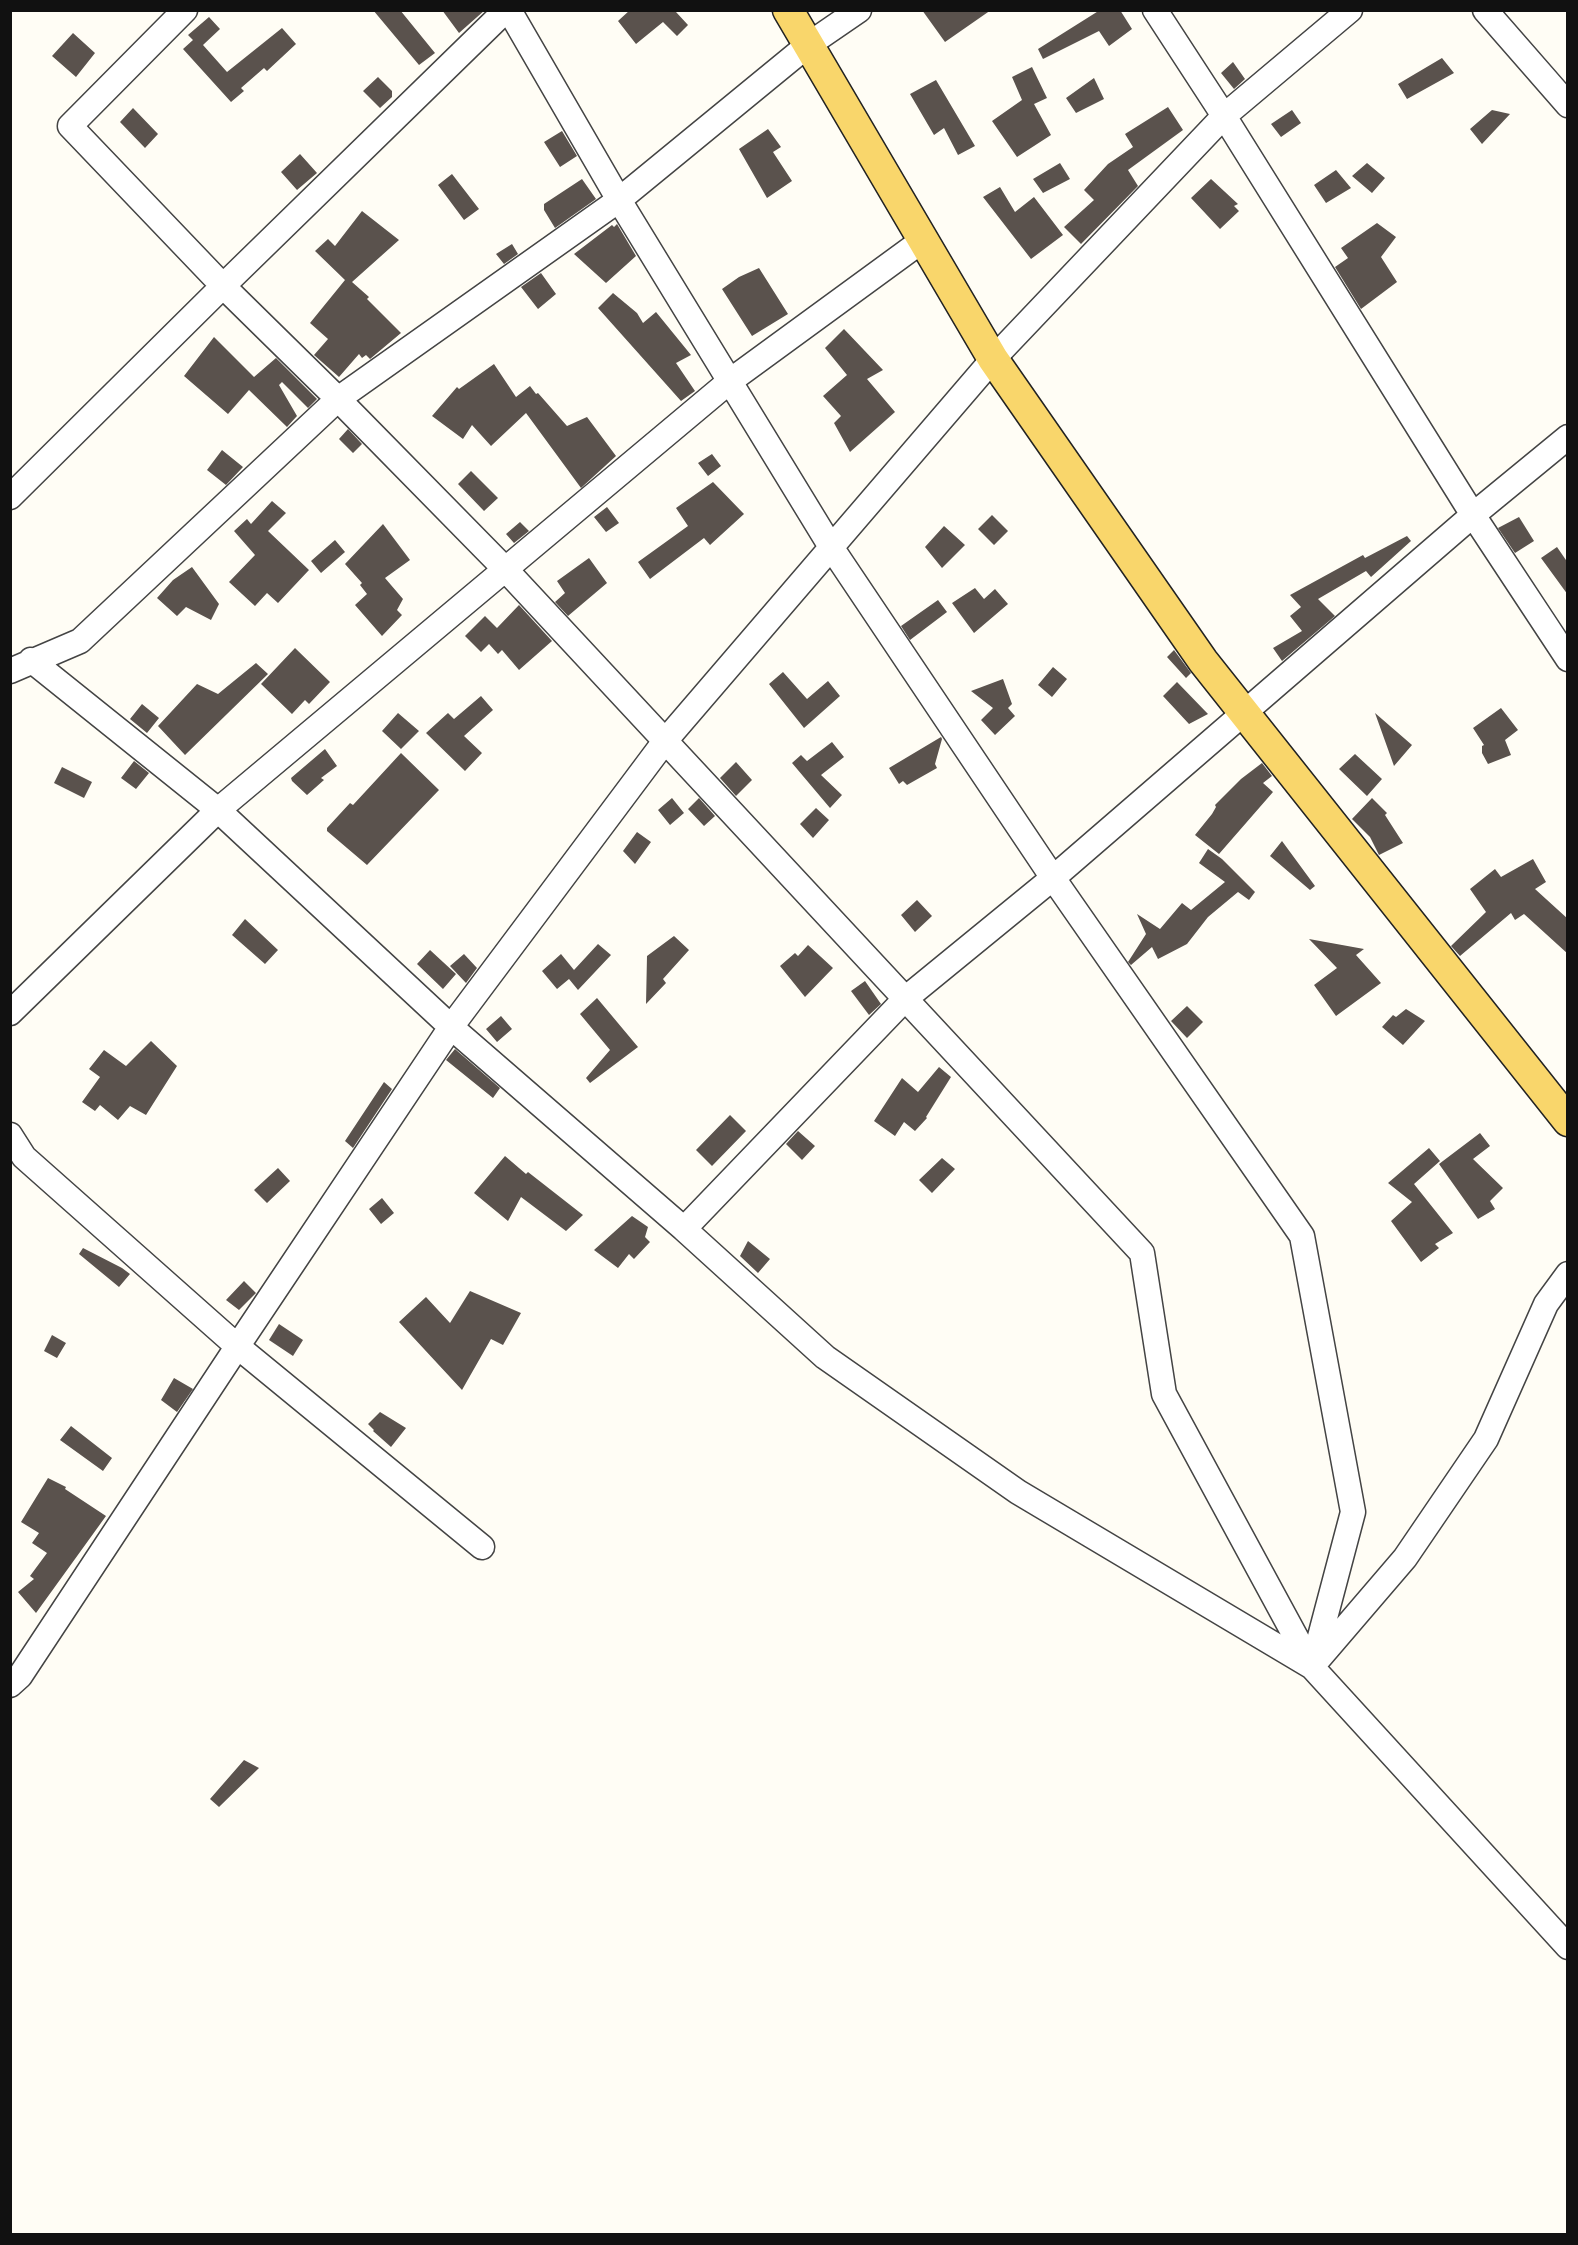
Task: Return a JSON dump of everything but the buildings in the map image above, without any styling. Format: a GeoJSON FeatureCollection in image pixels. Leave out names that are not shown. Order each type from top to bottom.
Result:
{"type":"FeatureCollection","features":[{"type":"Feature","properties":{"kind":"main road"},"geometry":{"type":"LineString","coordinates":[[789,10],[993,359],[1203,661],[1568,1120]]}},
{"type":"Feature","properties":{"kind":"street"},"geometry":{"type":"LineString","coordinates":[[185,10],[70,126],[223,286],[506,570],[1142,1253],[1164,1394],[1312,1667],[1568,1947]]}},
{"type":"Feature","properties":{"kind":"street"},"geometry":{"type":"LineString","coordinates":[[10,497],[223,286],[508,10],[619,200],[831,547],[1053,878],[1302,1236],[1353,1512],[1312,1667]]}},
{"type":"Feature","properties":{"kind":"street"},"geometry":{"type":"LineString","coordinates":[[21,666],[80,641],[338,399],[619,200],[808,45],[859,10]]}},
{"type":"Feature","properties":{"kind":"street"},"geometry":{"type":"LineString","coordinates":[[1155,10],[1224,116],[1473,515],[1568,659]]}},
{"type":"Feature","properties":{"kind":"street"},"geometry":{"type":"LineString","coordinates":[[10,1685],[20,1676],[451,1027],[665,741],[993,359],[1224,116],[1350,10]]}},
{"type":"Feature","properties":{"kind":"street"},"geometry":{"type":"LineString","coordinates":[[1485,10],[1568,105]]}},
{"type":"Feature","properties":{"kind":"street"},"geometry":{"type":"LineString","coordinates":[[10,1013],[218,810],[730,381],[923,240]]}},
{"type":"Feature","properties":{"kind":"street"},"geometry":{"type":"LineString","coordinates":[[684,1229],[905,999],[1053,878],[1473,515],[1568,437]]}},
{"type":"Feature","properties":{"kind":"street"},"geometry":{"type":"LineString","coordinates":[[21,666],[218,810],[451,1027],[684,1229],[825,1357],[1018,1492],[1312,1667]]}},
{"type":"Feature","properties":{"kind":"street"},"geometry":{"type":"LineString","coordinates":[[10,1135],[24,1157],[237,1346],[482,1547]]}},
{"type":"Feature","properties":{"kind":"street"},"geometry":{"type":"LineString","coordinates":[[1312,1667],[1406,1558],[1486,1439],[1546,1304],[1568,1274]]}}]}
